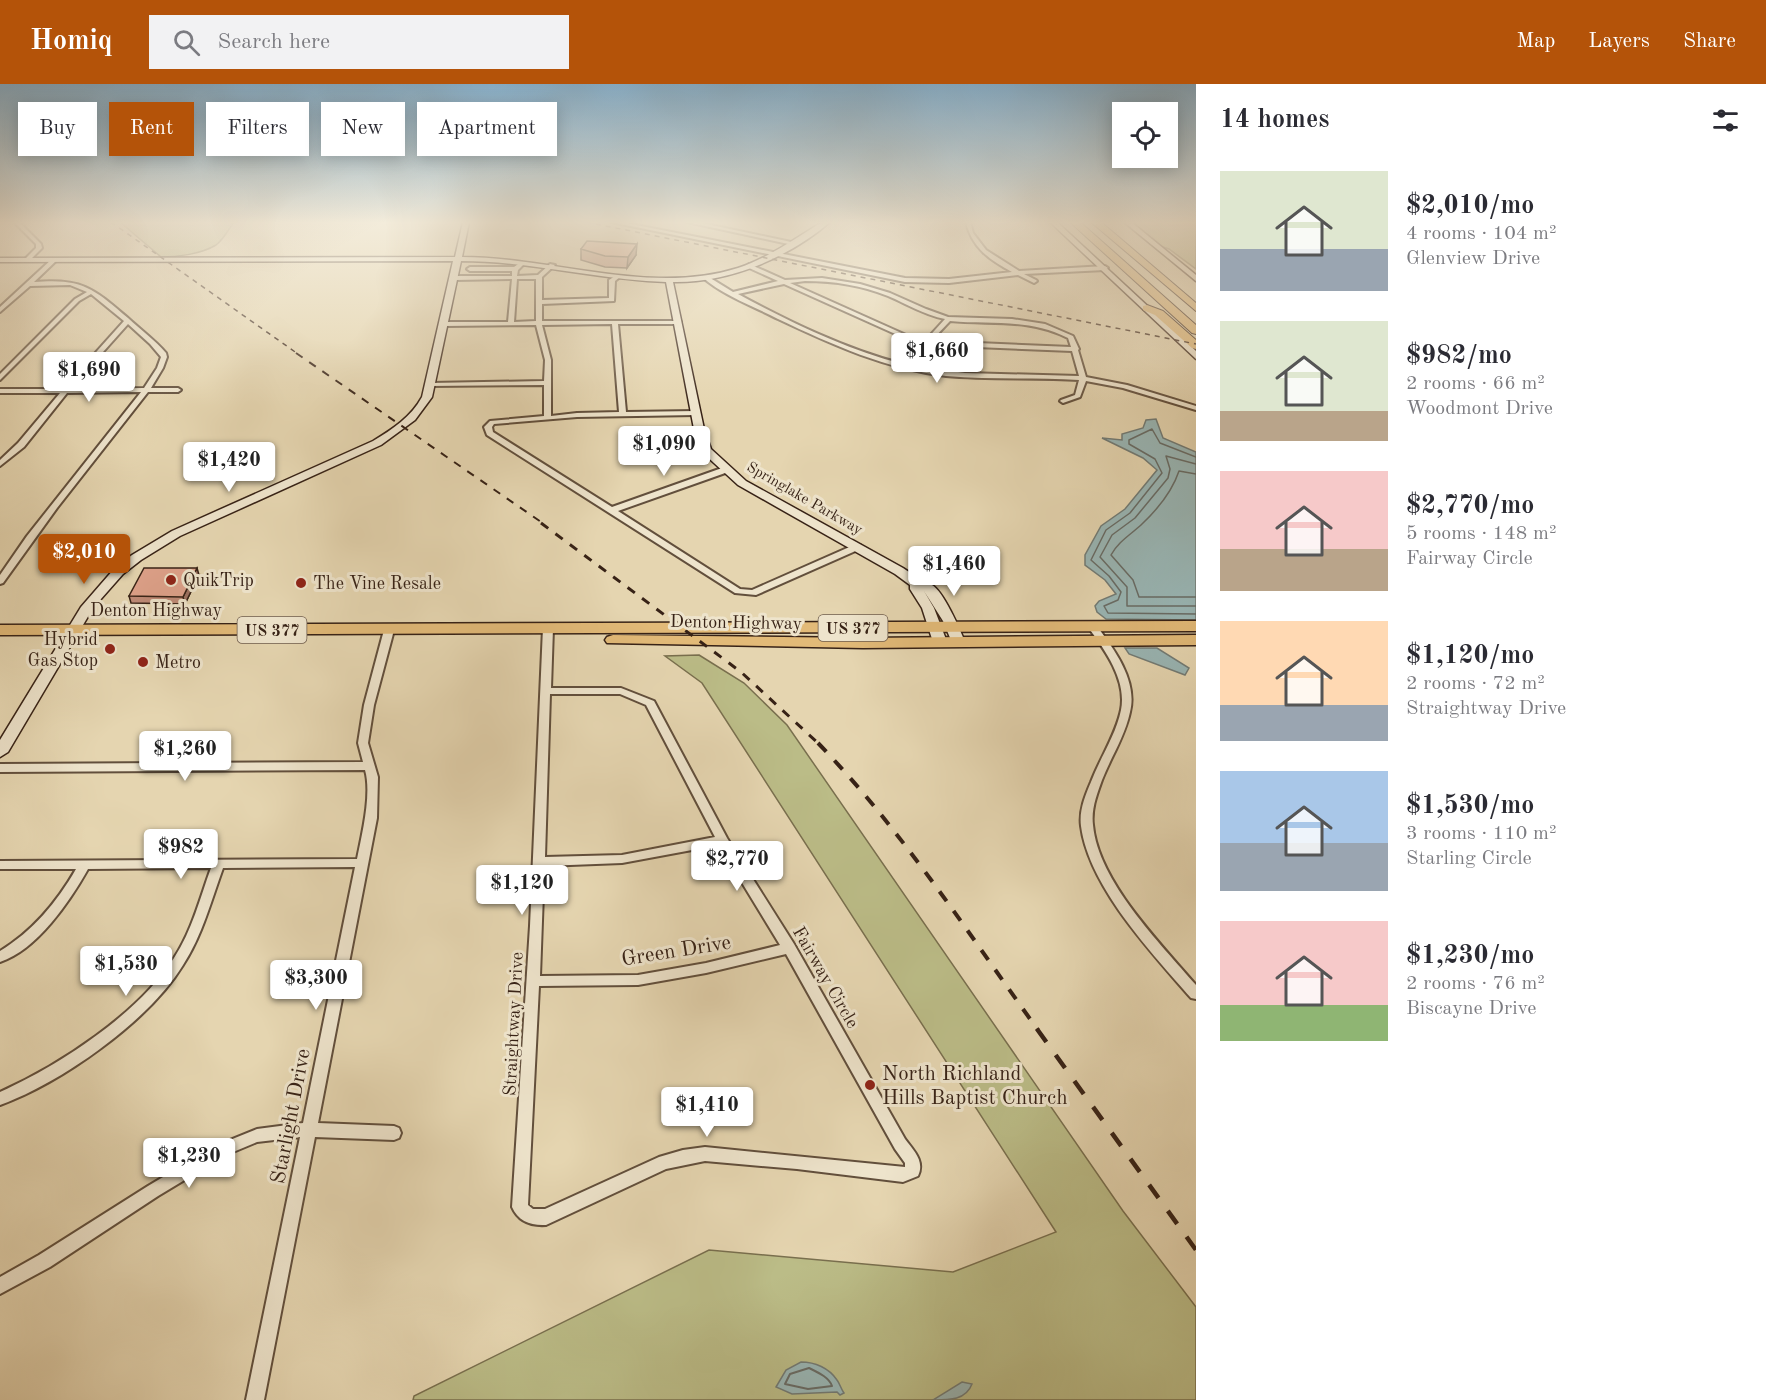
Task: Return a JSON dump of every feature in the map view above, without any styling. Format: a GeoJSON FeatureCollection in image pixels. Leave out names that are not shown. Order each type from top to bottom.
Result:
{"type":"FeatureCollection","features":[{"type":"Feature","properties":{"kind":"highway"},"geometry":{"type":"LineString","coordinates":[[1143,283],[1196,331]]}},
{"type":"Feature","properties":{"kind":"highway"},"geometry":{"type":"LineString","coordinates":[[1157,283],[1196,317]]}},
{"type":"Feature","properties":{"kind":"highway"},"geometry":{"type":"LineString","coordinates":[[1167,283],[1196,308]]}},
{"type":"Feature","properties":{"kind":"highway"},"geometry":{"type":"LineString","coordinates":[[1181,283],[1196,296]]}},
{"type":"Feature","properties":{"kind":"highway"},"geometry":{"type":"LineString","coordinates":[[1147,308],[1159,313],[1196,346]]}},
{"type":"Feature","properties":{"kind":"main road"},"geometry":{"type":"LineString","coordinates":[[0,752],[98,592],[117,572],[146,549],[169,536],[389,436],[416,417],[427,397],[454,283]]}},
{"type":"Feature","properties":{"kind":"main road"},"geometry":{"type":"LineString","coordinates":[[1121,283],[1196,356]]}},
{"type":"Feature","properties":{"kind":"main road","name":"Springlake Parkway"},"geometry":{"type":"LineString","coordinates":[[670,284],[696,413],[706,450],[725,470],[742,483],[857,547],[917,584],[929,588],[955,635]]}},
{"type":"Feature","properties":{"kind":"main road"},"geometry":{"type":"LineString","coordinates":[[917,584],[916,589],[928,608],[938,635]]}},
{"type":"Feature","properties":{"kind":"main road","name":"Denton Highway"},"geometry":{"type":"LineString","coordinates":[[955,635],[1093,627],[1196,626]]}},
{"type":"Feature","properties":{"kind":"main road","name":"Denton Highway"},"geometry":{"type":"LineString","coordinates":[[0,630],[455,630],[480,636],[547,634],[955,635],[1103,641],[1196,640]]}},
{"type":"Feature","properties":{"kind":"street"},"geometry":{"type":"LineString","coordinates":[[2,307],[28,284],[40,283]]}},
{"type":"Feature","properties":{"kind":"street"},"geometry":{"type":"LineString","coordinates":[[0,581],[64,494],[93,461],[144,390],[164,355],[92,291],[73,283]]}},
{"type":"Feature","properties":{"kind":"street"},"geometry":{"type":"LineString","coordinates":[[511,324],[514,283]]}},
{"type":"Feature","properties":{"kind":"street"},"geometry":{"type":"LineString","coordinates":[[539,283],[539,325],[548,360],[547,418]]}},
{"type":"Feature","properties":{"kind":"street"},"geometry":{"type":"LineString","coordinates":[[539,302],[612,300],[612,283]]}},
{"type":"Feature","properties":{"kind":"street"},"geometry":{"type":"LineString","coordinates":[[715,283],[732,294],[844,348],[883,362],[957,374],[1083,378],[1138,388],[1196,408]]}},
{"type":"Feature","properties":{"kind":"street"},"geometry":{"type":"LineString","coordinates":[[732,294],[773,283]]}},
{"type":"Feature","properties":{"kind":"street"},"geometry":{"type":"LineString","coordinates":[[787,283],[904,336],[926,343],[1076,349]]}},
{"type":"Feature","properties":{"kind":"street"},"geometry":{"type":"LineString","coordinates":[[851,283],[950,318],[1044,325],[1071,337],[1083,378],[1078,396],[1064,401]]}},
{"type":"Feature","properties":{"kind":"street"},"geometry":{"type":"LineString","coordinates":[[0,378],[77,300],[92,291]]}},
{"type":"Feature","properties":{"kind":"street"},"geometry":{"type":"LineString","coordinates":[[904,367],[950,318]]}},
{"type":"Feature","properties":{"kind":"street"},"geometry":{"type":"LineString","coordinates":[[0,464],[21,445],[64,390],[128,321]]}},
{"type":"Feature","properties":{"kind":"street"},"geometry":{"type":"LineString","coordinates":[[444,324],[539,325],[678,322]]}},
{"type":"Feature","properties":{"kind":"street"},"geometry":{"type":"LineString","coordinates":[[615,323],[623,414]]}},
{"type":"Feature","properties":{"kind":"street"},"geometry":{"type":"LineString","coordinates":[[430,385],[548,383]]}},
{"type":"Feature","properties":{"kind":"street"},"geometry":{"type":"LineString","coordinates":[[0,391],[178,390]]}},
{"type":"Feature","properties":{"kind":"street"},"geometry":{"type":"LineString","coordinates":[[696,413],[501,420],[492,422],[488,427],[490,433],[738,591],[753,593],[857,547]]}},
{"type":"Feature","properties":{"kind":"street"},"geometry":{"type":"LineString","coordinates":[[612,510],[725,470]]}},
{"type":"Feature","properties":{"kind":"street"},"geometry":{"type":"LineString","coordinates":[[1093,627],[1121,675],[1127,698],[1126,711],[1102,765],[1086,810],[1088,829],[1101,869],[1110,885],[1151,941],[1196,994]]}},
{"type":"Feature","properties":{"kind":"street","name":"Starlight Drive"},"geometry":{"type":"LineString","coordinates":[[255,1400],[362,863],[373,795],[373,777],[363,743],[369,705],[389,630]]}},
{"type":"Feature","properties":{"kind":"street","name":"Straightway Drive"},"geometry":{"type":"LineString","coordinates":[[520,1207],[539,862],[547,634]]}},
{"type":"Feature","properties":{"kind":"street","name":"Fairway Circle"},"geometry":{"type":"LineString","coordinates":[[520,1207],[525,1214],[537,1218],[546,1217],[664,1162],[705,1154],[903,1175],[914,1171],[913,1161],[900,1144],[789,948],[723,840],[650,703],[621,691],[545,691]]}},
{"type":"Feature","properties":{"kind":"street"},"geometry":{"type":"LineString","coordinates":[[0,768],[370,766]]}},
{"type":"Feature","properties":{"kind":"street"},"geometry":{"type":"LineString","coordinates":[[539,862],[622,859],[723,840]]}},
{"type":"Feature","properties":{"kind":"street"},"geometry":{"type":"LineString","coordinates":[[0,865],[362,863]]}},
{"type":"Feature","properties":{"kind":"street"},"geometry":{"type":"LineString","coordinates":[[0,1099],[30,1085],[103,1038],[160,986],[177,965],[193,936],[218,865]]}},
{"type":"Feature","properties":{"kind":"street"},"geometry":{"type":"LineString","coordinates":[[0,957],[20,944],[58,907],[84,866]]}},
{"type":"Feature","properties":{"kind":"street","name":"Green Drive"},"geometry":{"type":"LineString","coordinates":[[533,981],[638,980],[706,969],[789,948]]}},
{"type":"Feature","properties":{"kind":"street"},"geometry":{"type":"LineString","coordinates":[[0,1286],[43,1264],[125,1208],[209,1157],[249,1138],[269,1133],[309,1131],[394,1133]]}},
{"type":"Feature","properties":{"kind":"green space"},"geometry":{"type":"Polygon","coordinates":[[[699,655],[744,683],[787,725],[1123,1211],[1196,1307],[1196,1400],[413,1400],[414,1396],[709,1250],[953,1272],[1056,1232],[702,683],[665,656],[699,655]]]}},
{"type":"Feature","properties":{"kind":"water"},"geometry":{"type":"Polygon","coordinates":[[[1156,419],[1163,438],[1196,452],[1196,620],[1106,619],[1097,612],[1095,606],[1099,601],[1116,594],[1105,580],[1085,565],[1085,555],[1101,526],[1125,509],[1157,470],[1143,458],[1102,438],[1122,440],[1122,434],[1143,428],[1146,420],[1156,419]]]}},
{"type":"Feature","properties":{"kind":"water"},"geometry":{"type":"Polygon","coordinates":[[[1125,648],[1157,648],[1189,668],[1185,675],[1129,654],[1125,648]]]}},
{"type":"Feature","properties":{"kind":"water"},"geometry":{"type":"Polygon","coordinates":[[[801,1362],[826,1369],[837,1380],[844,1393],[840,1395],[837,1392],[792,1394],[776,1387],[786,1370],[801,1362]]]}},
{"type":"Feature","properties":{"kind":"water"},"geometry":{"type":"Polygon","coordinates":[[[962,1382],[972,1384],[962,1396],[933,1400],[962,1382]]]}},
{"type":"Feature","properties":{"kind":"building"},"geometry":{"type":"Polygon","coordinates":[[[144,568],[197,568],[183,597],[129,596],[144,568]]]}},
{"type":"Feature","properties":{"kind":"railway"},"geometry":{"type":"LineString","coordinates":[[198,283],[298,354]]}},
{"type":"Feature","properties":{"kind":"railway"},"geometry":{"type":"LineString","coordinates":[[893,283],[1196,344]]}},
{"type":"Feature","properties":{"kind":"railway"},"geometry":{"type":"LineString","coordinates":[[296,353],[544,524]]}},
{"type":"Feature","properties":{"kind":"railway"},"geometry":{"type":"LineString","coordinates":[[541,523],[741,672],[818,743]]}},
{"type":"Feature","properties":{"kind":"railway"},"geometry":{"type":"LineString","coordinates":[[818,743],[878,810],[906,846],[1038,1030]]}},
{"type":"Feature","properties":{"kind":"railway"},"geometry":{"type":"LineString","coordinates":[[1037,1029],[1196,1250]]}},
{"type":"Feature","properties":{"kind":"place","name":"QuikTrip"},"geometry":{"type":"Point","coordinates":[171,580]}},
{"type":"Feature","properties":{"kind":"place","name":"The Vine Resale"},"geometry":{"type":"Point","coordinates":[301,583]}},
{"type":"Feature","properties":{"kind":"place","name":"Hybrid Gas Stop"},"geometry":{"type":"Point","coordinates":[110,649]}},
{"type":"Feature","properties":{"kind":"place","name":"Metro"},"geometry":{"type":"Point","coordinates":[143,662]}},
{"type":"Feature","properties":{"kind":"place","name":"North Richland Hills Baptist Church"},"geometry":{"type":"Point","coordinates":[870,1085]}}]}
